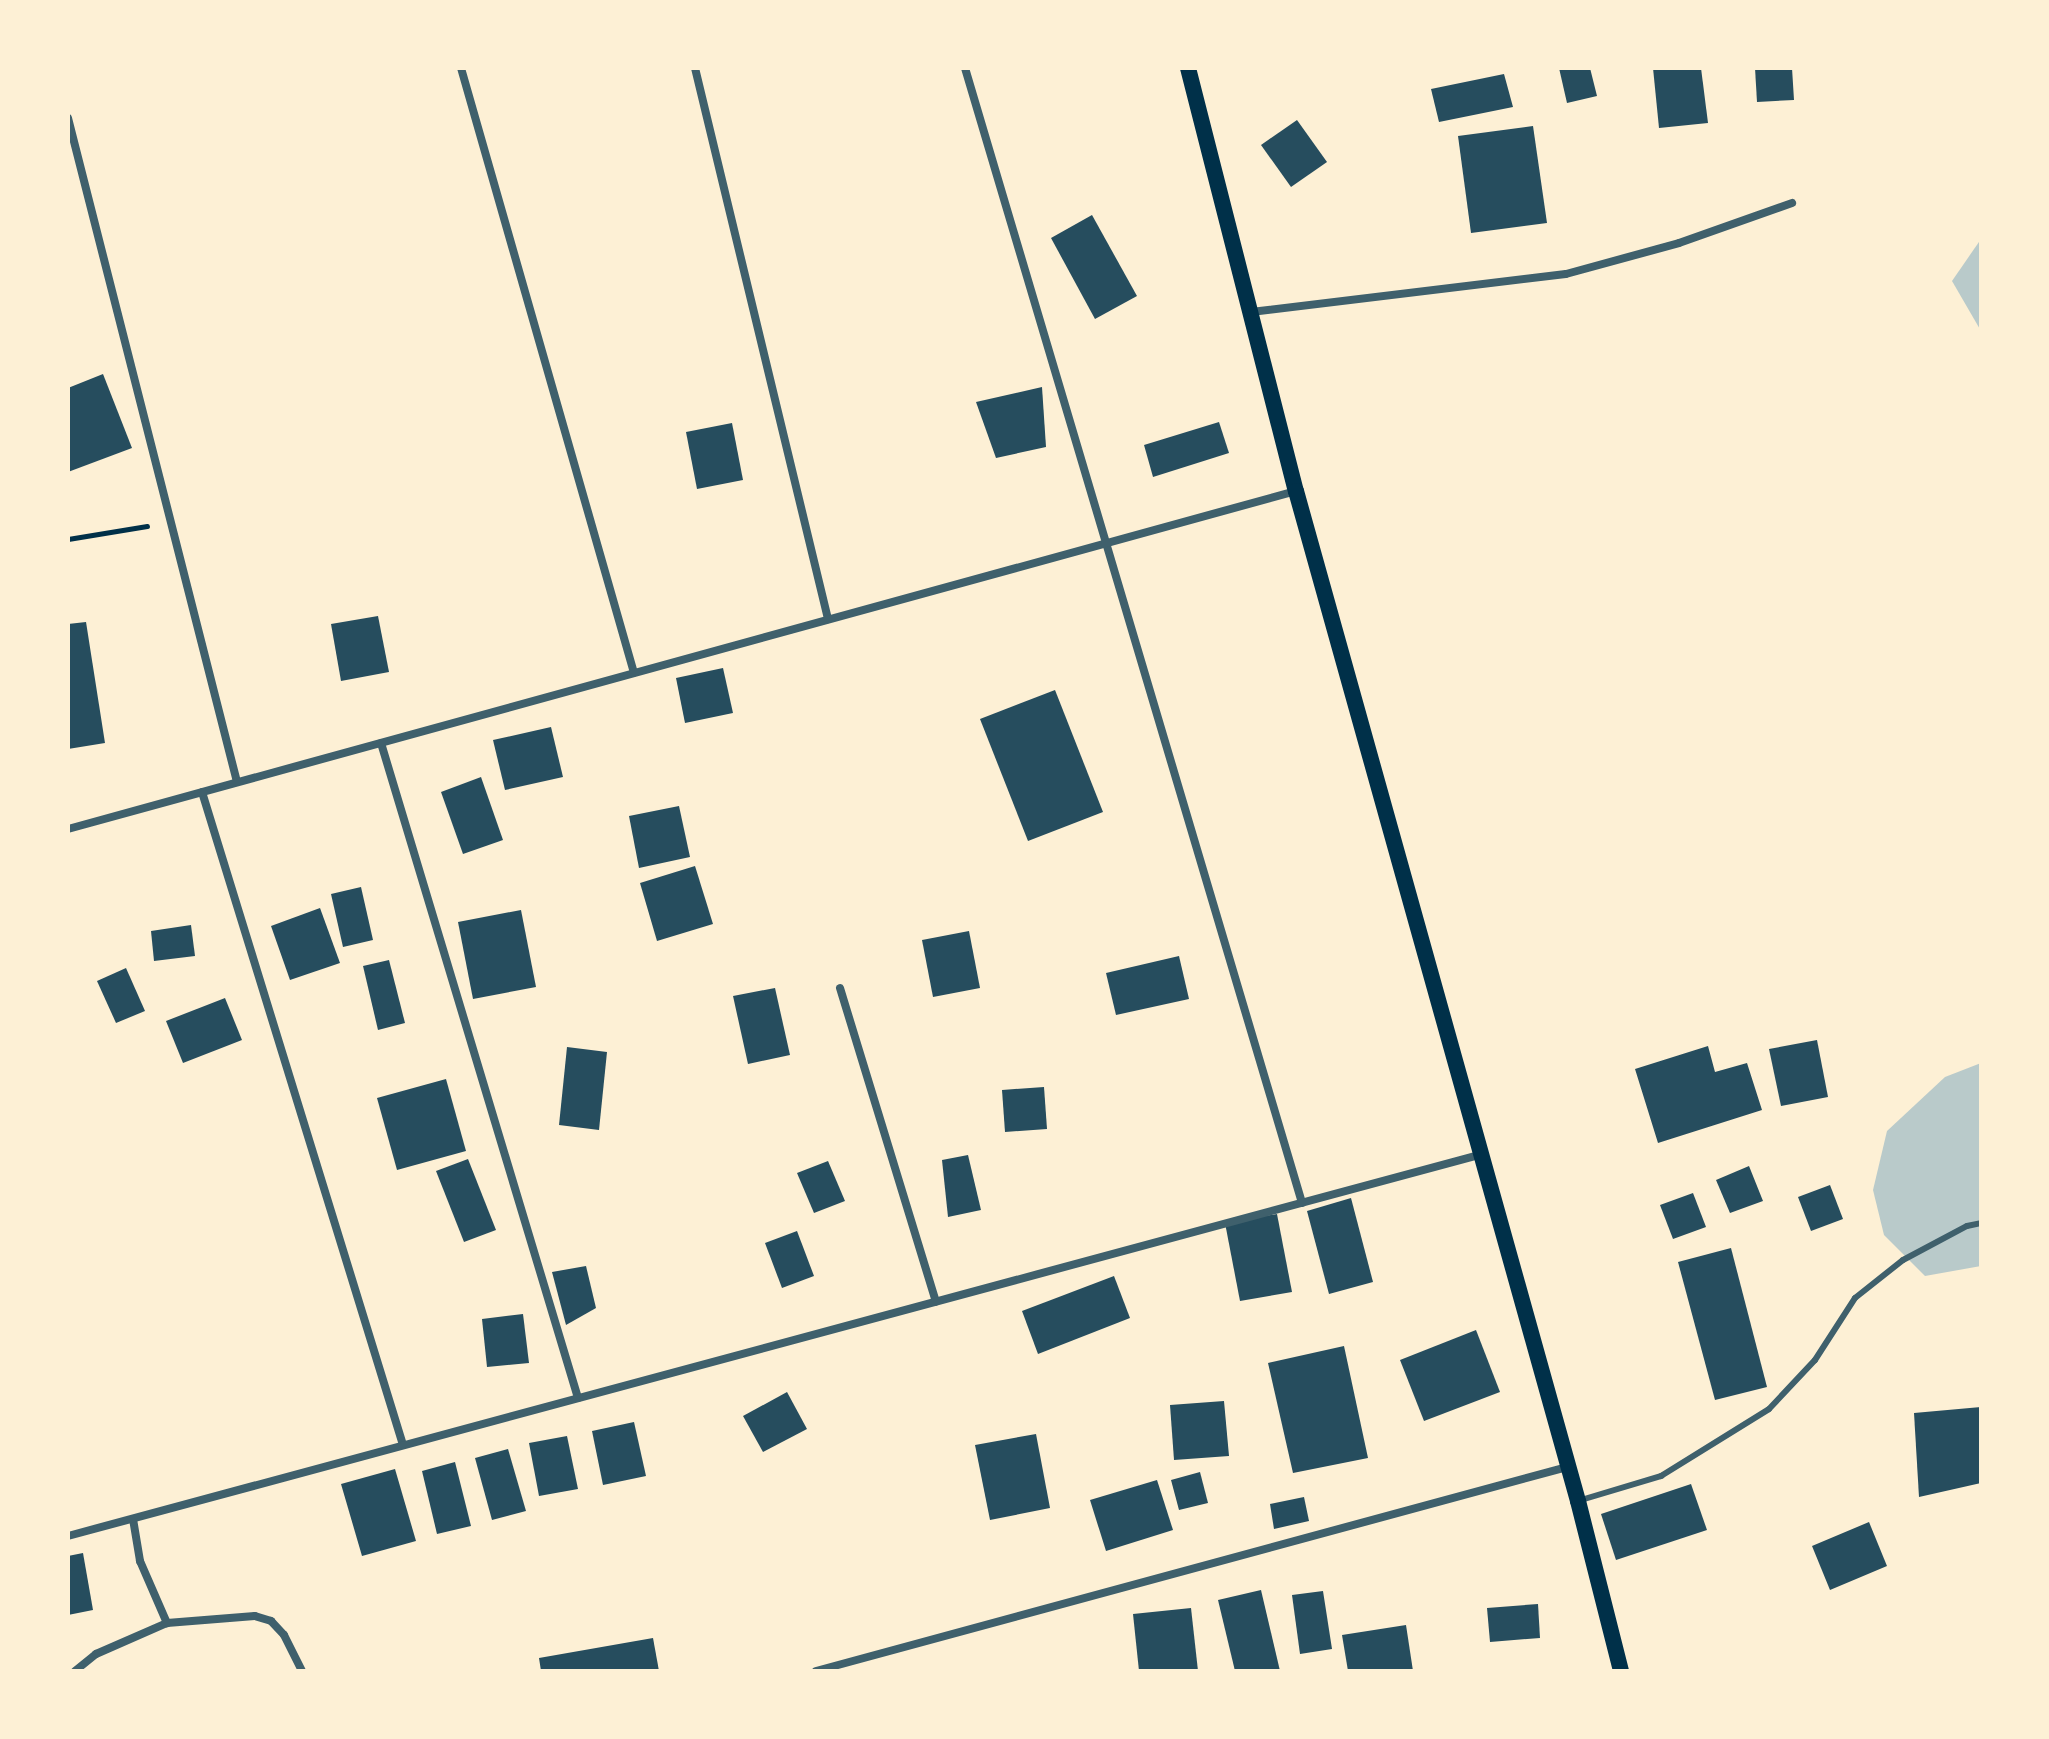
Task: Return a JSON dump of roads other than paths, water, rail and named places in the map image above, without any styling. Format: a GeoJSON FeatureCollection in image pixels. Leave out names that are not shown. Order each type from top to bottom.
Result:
{"type":"FeatureCollection","features":[{"type":"Feature","properties":{"kind":"main road"},"geometry":{"type":"LineString","coordinates":[[1188,68],[1296,491],[1578,1501],[1621,1671]]}},
{"type":"Feature","properties":{"kind":"street"},"geometry":{"type":"LineString","coordinates":[[461,68],[634,673]]}},
{"type":"Feature","properties":{"kind":"street"},"geometry":{"type":"LineString","coordinates":[[695,68],[828,619]]}},
{"type":"Feature","properties":{"kind":"street"},"geometry":{"type":"LineString","coordinates":[[965,68],[1302,1203]]}},
{"type":"Feature","properties":{"kind":"street"},"geometry":{"type":"LineString","coordinates":[[68,118],[237,782]]}},
{"type":"Feature","properties":{"kind":"street"},"geometry":{"type":"LineString","coordinates":[[1250,312],[1566,274],[1679,243],[1792,203]]}},
{"type":"Feature","properties":{"kind":"street"},"geometry":{"type":"LineString","coordinates":[[68,829],[1296,491]]}},
{"type":"Feature","properties":{"kind":"street"},"geometry":{"type":"LineString","coordinates":[[381,743],[578,1398]]}},
{"type":"Feature","properties":{"kind":"street"},"geometry":{"type":"LineString","coordinates":[[202,792],[403,1445]]}},
{"type":"Feature","properties":{"kind":"street"},"geometry":{"type":"LineString","coordinates":[[840,988],[936,1302]]}},
{"type":"Feature","properties":{"kind":"street"},"geometry":{"type":"LineString","coordinates":[[68,1536],[1479,1155]]}},
{"type":"Feature","properties":{"kind":"street"},"geometry":{"type":"LineString","coordinates":[[816,1671],[1567,1467]]}},
{"type":"Feature","properties":{"kind":"street"},"geometry":{"type":"LineString","coordinates":[[133,1519],[140,1561],[167,1623]]}},
{"type":"Feature","properties":{"kind":"street"},"geometry":{"type":"LineString","coordinates":[[75,1671],[96,1654],[167,1623],[255,1616],[271,1621],[284,1635],[302,1671]]}},
{"type":"Feature","properties":{"kind":"lane"},"geometry":{"type":"LineString","coordinates":[[1578,1501],[1661,1476],[1769,1409],[1815,1360],[1855,1298],[1903,1260],[1967,1226],[1981,1223]]}}]}
